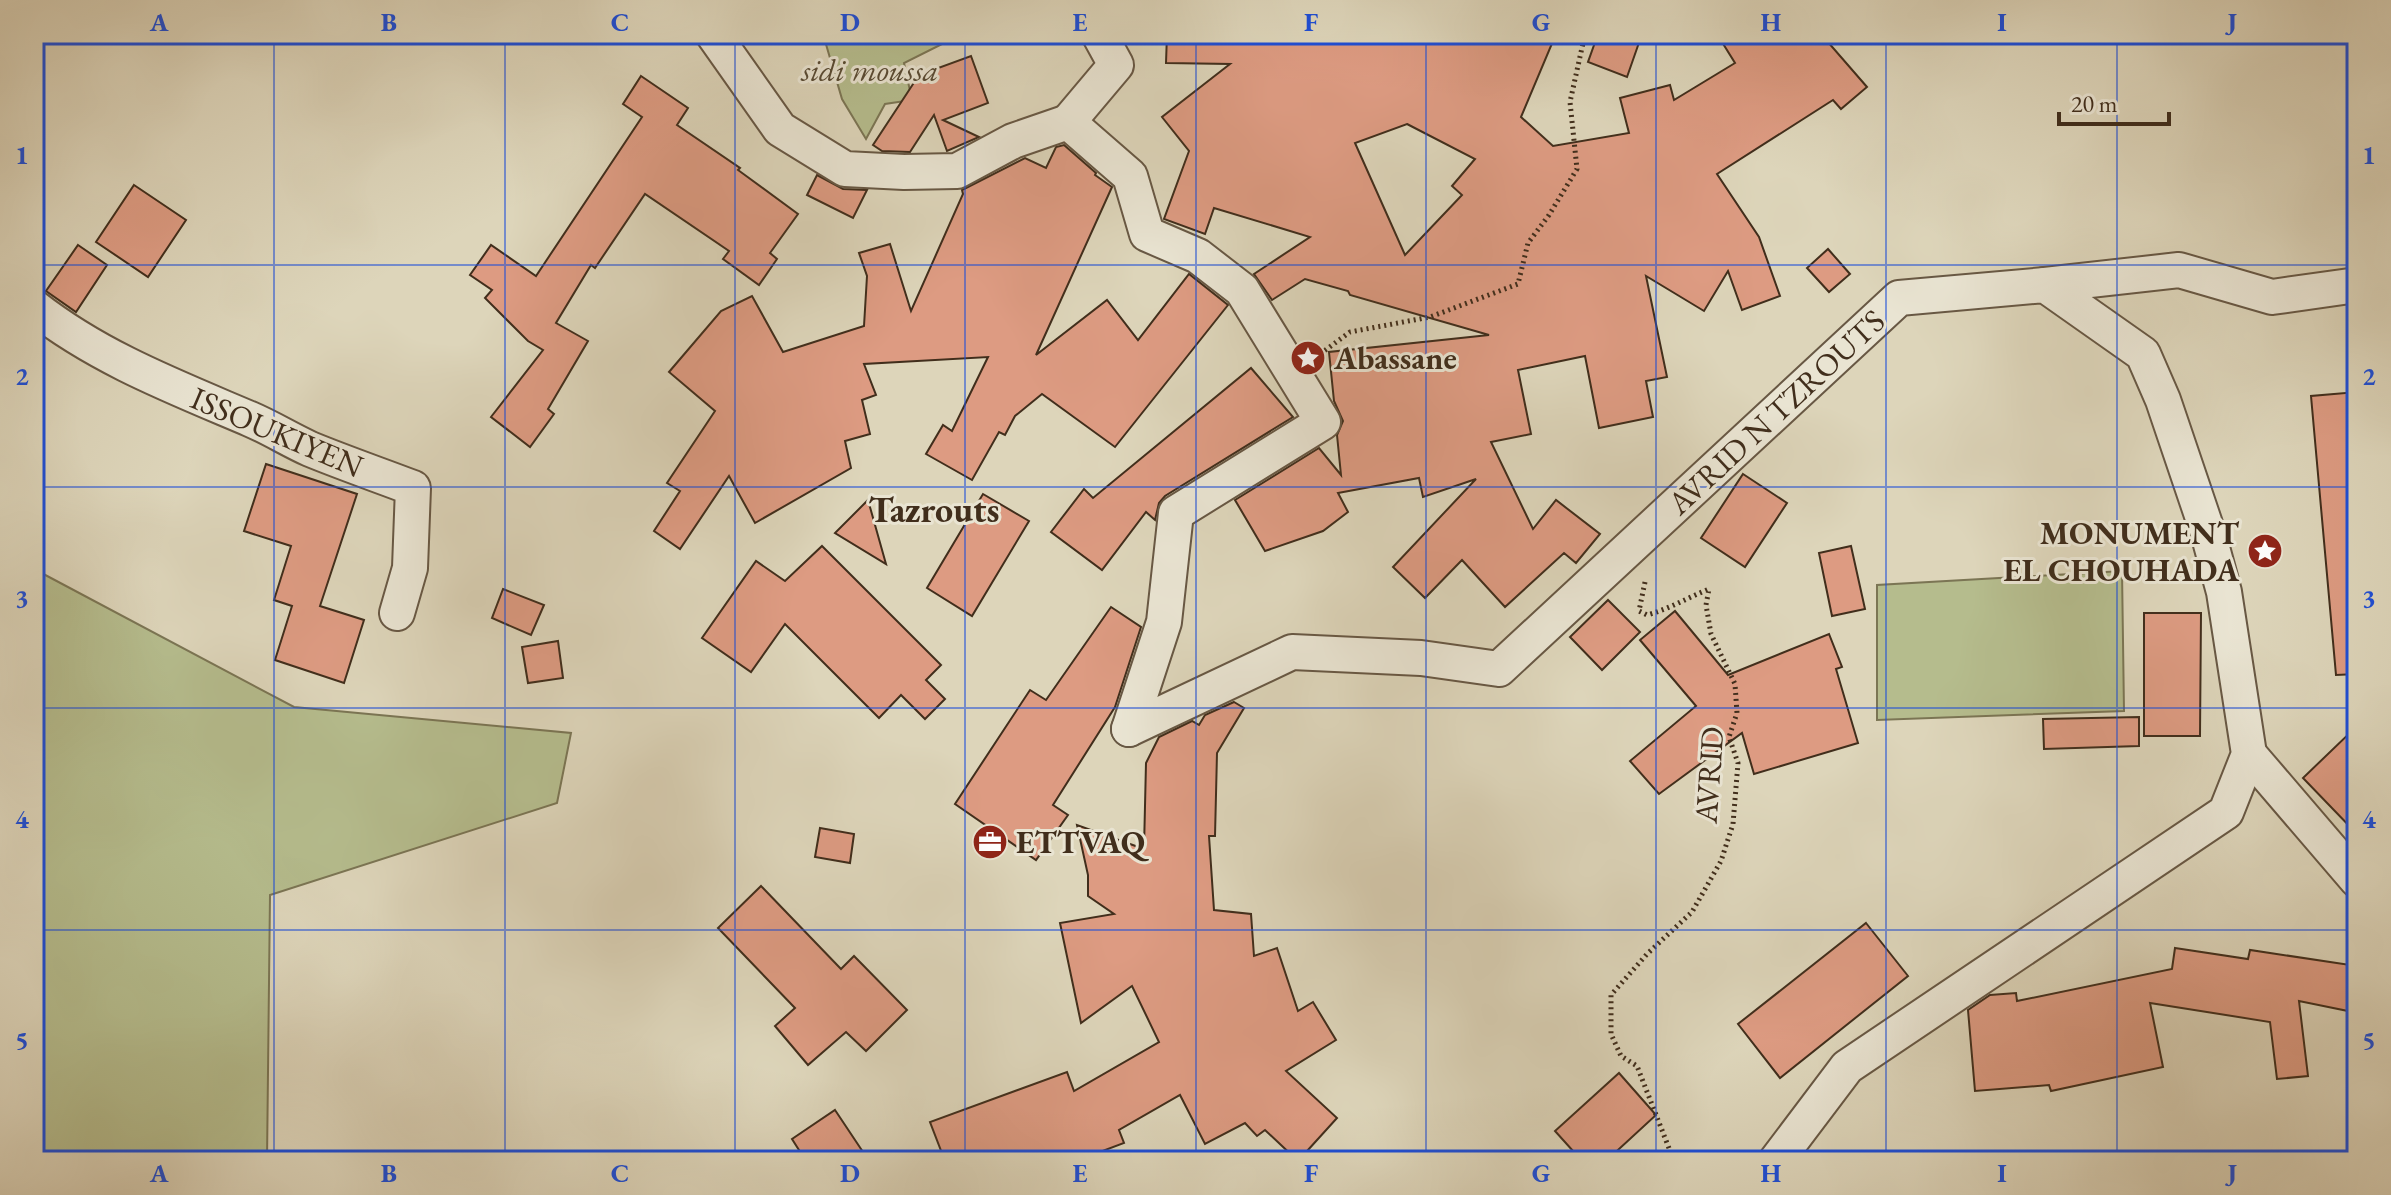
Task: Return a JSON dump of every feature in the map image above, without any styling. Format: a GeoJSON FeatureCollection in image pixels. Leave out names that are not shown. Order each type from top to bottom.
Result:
{"type":"FeatureCollection","features":[{"type":"Feature","properties":{"kind":"street"},"geometry":{"type":"LineString","coordinates":[[713,34],[780,129],[845,169],[904,172],[957,171],[1013,141],[1068,122],[1116,65],[1099,34]]}},
{"type":"Feature","properties":{"kind":"street"},"geometry":{"type":"LineString","coordinates":[[1068,122],[1130,176],[1147,234],[1198,256],[1242,290],[1293,374]]}},
{"type":"Feature","properties":{"kind":"street","name":"AVRID N TZROUTS"},"geometry":{"type":"LineString","coordinates":[[1293,374],[1323,422],[1176,513],[1164,622],[1129,729],[1292,652],[1421,658],[1499,669],[1899,298],[2179,270],[2272,297],[2357,285]]}},
{"type":"Feature","properties":{"kind":"street"},"geometry":{"type":"LineString","coordinates":[[1776,1161],[1847,1067],[2226,812],[2249,754],[2224,592],[2208,533],[2163,400],[2143,354],[2045,285]]}},
{"type":"Feature","properties":{"kind":"street","name":"ISSOUKIYEN"},"geometry":{"type":"LineString","coordinates":[[34,307],[57,326],[158,380],[308,448],[413,488],[410,568],[397,613]]}},
{"type":"Feature","properties":{"kind":"street"},"geometry":{"type":"LineString","coordinates":[[2249,754],[2357,880]]}},
{"type":"Feature","properties":{"kind":"path"},"geometry":{"type":"LineString","coordinates":[[1293,374],[1350,332],[1430,317],[1518,284],[1528,243],[1577,169],[1570,102],[1585,34]]}},
{"type":"Feature","properties":{"kind":"path","name":"AVRID"},"geometry":{"type":"LineString","coordinates":[[1645,534],[1650,556],[1639,611],[1647,615],[1669,610],[1709,589],[1706,605],[1711,634],[1735,684],[1737,713],[1729,737],[1738,763],[1733,824],[1721,861],[1692,912],[1647,954],[1611,995],[1611,1034],[1621,1056],[1637,1066],[1674,1161]]}},
{"type":"Feature","properties":{"kind":"green space","name":"sidi moussa"},"geometry":{"type":"Polygon","coordinates":[[[823,34],[962,34],[904,63],[912,100],[885,104],[866,139],[842,99],[823,34]]]}},
{"type":"Feature","properties":{"kind":"green space"},"geometry":{"type":"Polygon","coordinates":[[[34,569],[294,707],[571,733],[557,803],[270,895],[267,1161],[34,1161],[34,569]]]}},
{"type":"Feature","properties":{"kind":"green space"},"geometry":{"type":"Polygon","coordinates":[[[2122,571],[2124,711],[1877,720],[1877,585],[2122,571]]]}},
{"type":"Feature","properties":{"kind":"building"},"geometry":{"type":"Polygon","coordinates":[[[1167,34],[1556,34],[1521,117],[1553,146],[1629,133],[1620,98],[1670,85],[1674,100],[1735,63],[1717,34],[1821,34],[1867,87],[1841,109],[1833,100],[1717,174],[1759,237],[1780,296],[1742,310],[1728,271],[1704,311],[1646,276],[1667,377],[1646,381],[1653,417],[1599,428],[1585,356],[1518,370],[1531,434],[1491,442],[1533,529],[1556,500],[1600,534],[1576,563],[1564,553],[1505,607],[1462,560],[1425,598],[1393,567],[1476,479],[1423,497],[1419,478],[1338,493],[1348,512],[1323,531],[1265,551],[1235,500],[1319,448],[1341,475],[1337,435],[1343,421],[1334,401],[1329,352],[1489,335],[1305,279],[1272,300],[1254,274],[1310,237],[1214,208],[1205,234],[1164,219],[1189,151],[1162,117],[1230,64],[1166,63],[1167,34]],[[1407,124],[1355,143],[1405,255],[1462,195],[1452,186],[1475,159],[1407,124]]]}},
{"type":"Feature","properties":{"kind":"building"},"geometry":{"type":"Polygon","coordinates":[[[1598,34],[1642,34],[1627,77],[1588,62],[1598,34]]]}},
{"type":"Feature","properties":{"kind":"building"},"geometry":{"type":"Polygon","coordinates":[[[971,56],[988,103],[943,120],[979,137],[947,151],[934,115],[910,152],[882,151],[873,145],[919,75],[971,56]]]}},
{"type":"Feature","properties":{"kind":"building"},"geometry":{"type":"Polygon","coordinates":[[[641,76],[688,108],[677,125],[740,168],[738,170],[798,214],[770,253],[777,259],[759,285],[723,259],[729,251],[645,194],[595,268],[591,265],[556,323],[588,341],[548,409],[554,414],[530,447],[491,417],[543,350],[528,341],[485,298],[492,290],[470,275],[491,245],[536,276],[642,117],[623,104],[641,76]]]}},
{"type":"Feature","properties":{"kind":"building"},"geometry":{"type":"Polygon","coordinates":[[[1064,145],[1112,187],[1036,355],[1107,300],[1138,340],[1189,274],[1228,305],[1115,447],[1042,394],[1015,416],[1005,435],[999,432],[972,480],[926,454],[943,425],[952,431],[988,357],[864,364],[876,395],[862,400],[870,434],[845,441],[851,468],[755,523],[729,476],[680,549],[654,531],[680,491],[667,483],[715,411],[669,372],[721,311],[752,296],[783,352],[864,326],[867,276],[859,253],[890,244],[911,311],[963,194],[962,190],[1025,158],[1046,168],[1056,147],[1064,145]]]}},
{"type":"Feature","properties":{"kind":"building"},"geometry":{"type":"Polygon","coordinates":[[[817,175],[843,189],[867,190],[853,218],[807,195],[817,175]]]}},
{"type":"Feature","properties":{"kind":"building"},"geometry":{"type":"Polygon","coordinates":[[[134,185],[186,220],[148,277],[96,242],[134,185]]]}},
{"type":"Feature","properties":{"kind":"building"},"geometry":{"type":"Polygon","coordinates":[[[78,245],[107,265],[76,312],[46,291],[78,245]]]}},
{"type":"Feature","properties":{"kind":"building"},"geometry":{"type":"Polygon","coordinates":[[[1828,249],[1850,274],[1829,292],[1807,268],[1828,249]]]}},
{"type":"Feature","properties":{"kind":"building"},"geometry":{"type":"Polygon","coordinates":[[[1251,368],[1293,417],[1165,496],[1159,503],[1155,520],[1146,512],[1102,570],[1051,532],[1084,489],[1093,498],[1251,368]]]}},
{"type":"Feature","properties":{"kind":"building"},"geometry":{"type":"Polygon","coordinates":[[[2357,392],[2357,674],[2336,675],[2311,396],[2357,392]]]}},
{"type":"Feature","properties":{"kind":"building"},"geometry":{"type":"Polygon","coordinates":[[[266,464],[357,494],[320,606],[364,620],[344,683],[275,660],[292,606],[274,600],[291,546],[244,531],[266,464]]]}},
{"type":"Feature","properties":{"kind":"building"},"geometry":{"type":"Polygon","coordinates":[[[1743,474],[1787,503],[1745,567],[1701,538],[1743,474]]]}},
{"type":"Feature","properties":{"kind":"building"},"geometry":{"type":"Polygon","coordinates":[[[983,494],[1029,521],[972,616],[927,588],[983,494]]]}},
{"type":"Feature","properties":{"kind":"building"},"geometry":{"type":"Polygon","coordinates":[[[868,500],[886,564],[835,533],[868,500]]]}},
{"type":"Feature","properties":{"kind":"building"},"geometry":{"type":"Polygon","coordinates":[[[822,546],[941,665],[926,680],[945,699],[925,719],[901,695],[879,718],[785,624],[751,672],[702,638],[756,561],[785,581],[822,546]]]}},
{"type":"Feature","properties":{"kind":"building"},"geometry":{"type":"Polygon","coordinates":[[[1851,546],[1865,609],[1832,616],[1819,553],[1851,546]]]}},
{"type":"Feature","properties":{"kind":"building"},"geometry":{"type":"Polygon","coordinates":[[[503,589],[544,605],[531,635],[492,618],[503,589]]]}},
{"type":"Feature","properties":{"kind":"building"},"geometry":{"type":"Polygon","coordinates":[[[1608,600],[1640,632],[1602,670],[1570,637],[1608,600]]]}},
{"type":"Feature","properties":{"kind":"building"},"geometry":{"type":"Polygon","coordinates":[[[1111,607],[1141,627],[1115,707],[1053,805],[1068,815],[1036,860],[955,804],[1030,690],[1046,700],[1111,607]]]}},
{"type":"Feature","properties":{"kind":"building"},"geometry":{"type":"Polygon","coordinates":[[[1675,611],[1728,675],[1829,634],[1842,667],[1836,669],[1858,743],[1754,774],[1742,733],[1659,794],[1630,761],[1696,706],[1640,640],[1675,611]]]}},
{"type":"Feature","properties":{"kind":"building"},"geometry":{"type":"Polygon","coordinates":[[[2144,613],[2201,613],[2200,736],[2144,736],[2144,613]]]}},
{"type":"Feature","properties":{"kind":"building"},"geometry":{"type":"Polygon","coordinates":[[[558,641],[563,678],[528,683],[522,647],[558,641]]]}},
{"type":"Feature","properties":{"kind":"building"},"geometry":{"type":"Polygon","coordinates":[[[1234,702],[1244,708],[1217,753],[1215,836],[1209,836],[1214,910],[1251,914],[1254,956],[1277,948],[1298,1011],[1313,1002],[1336,1040],[1286,1071],[1337,1118],[1298,1161],[1265,1130],[1257,1136],[1245,1123],[1205,1144],[1180,1095],[1119,1130],[1124,1143],[1076,1161],[945,1161],[930,1122],[1067,1072],[1074,1091],[1159,1042],[1132,986],[1081,1023],[1060,923],[1114,914],[1088,896],[1088,875],[1077,825],[1144,849],[1146,763],[1159,737],[1192,721],[1199,725],[1205,715],[1234,702]]]}},
{"type":"Feature","properties":{"kind":"building"},"geometry":{"type":"Polygon","coordinates":[[[2139,717],[2139,746],[2044,749],[2043,719],[2139,717]]]}},
{"type":"Feature","properties":{"kind":"building"},"geometry":{"type":"Polygon","coordinates":[[[2357,726],[2357,834],[2303,778],[2357,726]]]}},
{"type":"Feature","properties":{"kind":"building"},"geometry":{"type":"Polygon","coordinates":[[[820,828],[854,834],[850,863],[815,857],[820,828]]]}},
{"type":"Feature","properties":{"kind":"building"},"geometry":{"type":"Polygon","coordinates":[[[761,886],[841,969],[854,956],[907,1010],[866,1051],[846,1032],[808,1065],[775,1026],[795,1008],[718,928],[761,886]]]}},
{"type":"Feature","properties":{"kind":"building"},"geometry":{"type":"Polygon","coordinates":[[[1866,923],[1908,976],[1780,1078],[1738,1024],[1866,923]]]}},
{"type":"Feature","properties":{"kind":"building"},"geometry":{"type":"Polygon","coordinates":[[[2175,948],[2248,959],[2250,950],[2357,966],[2348,1011],[2299,1001],[2308,1076],[2277,1079],[2270,1022],[2150,1003],[2163,1067],[2051,1091],[2049,1085],[1975,1091],[1968,1010],[1990,995],[2016,993],[2017,1001],[2172,969],[2175,948]]]}},
{"type":"Feature","properties":{"kind":"building"},"geometry":{"type":"Polygon","coordinates":[[[1619,1073],[1656,1115],[1606,1161],[1582,1161],[1555,1131],[1619,1073]]]}},
{"type":"Feature","properties":{"kind":"building"},"geometry":{"type":"Polygon","coordinates":[[[835,1110],[869,1161],[806,1161],[792,1139],[835,1110]]]}},
{"type":"Feature","properties":{"kind":"place","name":"Abassane"},"geometry":{"type":"Point","coordinates":[1308,358]}},
{"type":"Feature","properties":{"kind":"place","name":"MONUMENT EL CHOUHADA"},"geometry":{"type":"Point","coordinates":[2265,551]}},
{"type":"Feature","properties":{"kind":"place","name":"ETTVAQ"},"geometry":{"type":"Point","coordinates":[990,842]}},
{"type":"Feature","properties":{"kind":"district","name":"Tazrouts"},"geometry":{"type":"Point","coordinates":[934,509]}}]}
